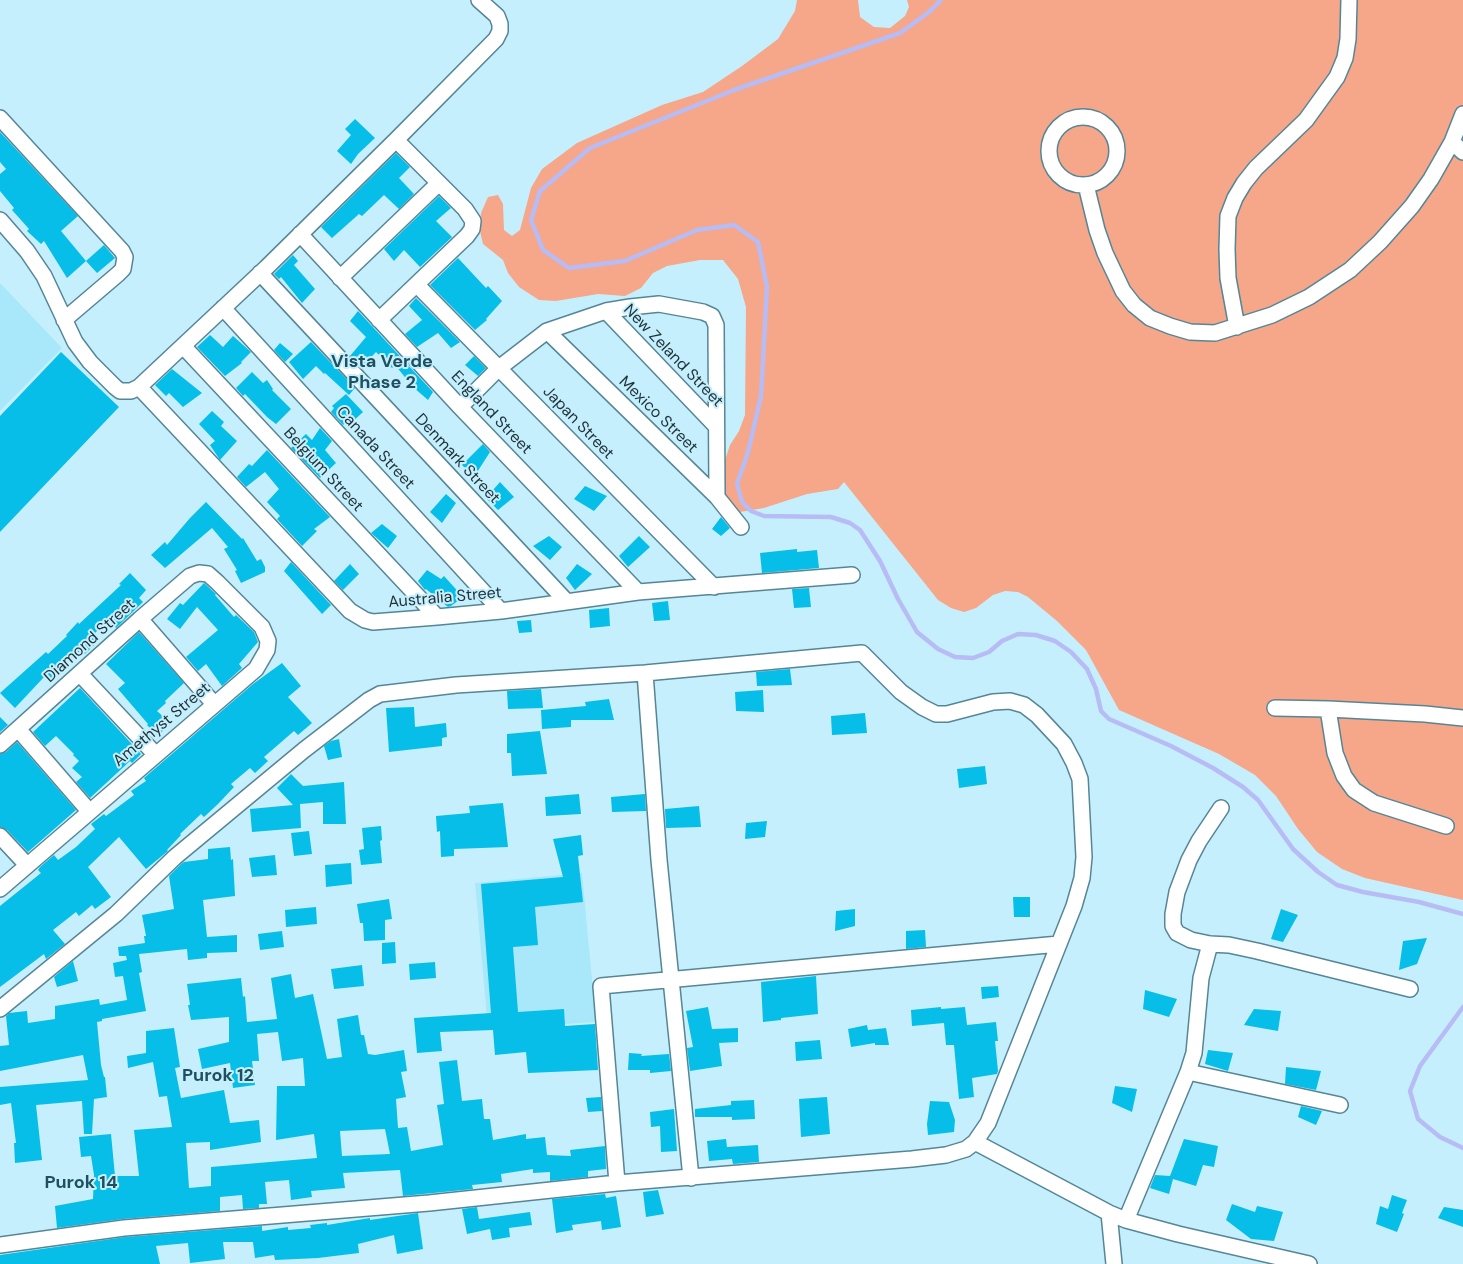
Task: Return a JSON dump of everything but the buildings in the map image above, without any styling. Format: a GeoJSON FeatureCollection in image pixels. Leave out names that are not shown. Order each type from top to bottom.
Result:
{"type":"FeatureCollection","features":[{"type":"Feature","properties":{"kind":"street"},"geometry":{"type":"LineString","coordinates":[[0,220],[27,251],[44,276],[75,342],[90,362],[115,387],[131,392],[139,387],[260,273],[496,39],[500,31],[500,24],[496,16],[479,0]]}},
{"type":"Feature","properties":{"kind":"street"},"geometry":{"type":"LineString","coordinates":[[1237,327],[1228,278],[1226,249],[1228,216],[1235,198],[1244,183],[1256,168],[1306,120],[1337,77],[1345,58],[1348,39],[1349,0]]}},
{"type":"Feature","properties":{"kind":"street"},"geometry":{"type":"LineString","coordinates":[[1086,185],[1097,230],[1105,253],[1123,291],[1134,305],[1150,318],[1190,332],[1215,333],[1272,315],[1309,297],[1350,270],[1380,242],[1412,206],[1457,147],[1463,114]]}},
{"type":"Feature","properties":{"kind":"street"},"geometry":{"type":"LineString","coordinates":[[1085,117],[1095,119],[1111,131],[1117,150],[1111,169],[1100,180],[1086,185],[1066,181],[1055,170],[1049,156],[1049,146],[1058,128],[1065,121],[1085,117]]}},
{"type":"Feature","properties":{"kind":"street"},"geometry":{"type":"LineString","coordinates":[[0,118],[122,250],[125,257],[125,263],[118,274],[64,320]]}},
{"type":"Feature","properties":{"kind":"street"},"geometry":{"type":"LineString","coordinates":[[379,320],[458,245],[472,229],[473,221],[439,183],[396,140]]}},
{"type":"Feature","properties":{"kind":"street"},"geometry":{"type":"LineString","coordinates":[[340,278],[439,183]]}},
{"type":"Feature","properties":{"kind":"street","name":"England Street"},"geometry":{"type":"LineString","coordinates":[[300,234],[460,407],[638,592]]}},
{"type":"Feature","properties":{"kind":"street","name":"Denmark Street"},"geometry":{"type":"LineString","coordinates":[[260,273],[567,602]]}},
{"type":"Feature","properties":{"kind":"street","name":"Japan Street"},"geometry":{"type":"LineString","coordinates":[[417,284],[714,587]]}},
{"type":"Feature","properties":{"kind":"street"},"geometry":{"type":"LineString","coordinates":[[460,407],[499,368],[547,331],[606,311],[659,304],[703,312],[712,316],[716,325],[715,425],[717,497]]}},
{"type":"Feature","properties":{"kind":"street","name":"Canada Street"},"geometry":{"type":"LineString","coordinates":[[223,308],[501,611]]}},
{"type":"Feature","properties":{"kind":"street","name":"New Zeland Street"},"geometry":{"type":"LineString","coordinates":[[606,311],[715,425]]}},
{"type":"Feature","properties":{"kind":"street","name":"Mexico Street"},"geometry":{"type":"LineString","coordinates":[[547,331],[717,497],[741,527]]}},
{"type":"Feature","properties":{"kind":"street","name":"Belgium Street"},"geometry":{"type":"LineString","coordinates":[[183,346],[437,617]]}},
{"type":"Feature","properties":{"kind":"street","name":"Australia Street"},"geometry":{"type":"LineString","coordinates":[[139,387],[350,612],[365,620],[373,622],[437,617],[501,611],[638,592],[852,575]]}},
{"type":"Feature","properties":{"kind":"street","name":"Diamond Street"},"geometry":{"type":"LineString","coordinates":[[0,745],[190,576],[199,573],[208,574]]}},
{"type":"Feature","properties":{"kind":"street","name":"Amethyst Street"},"geometry":{"type":"LineString","coordinates":[[0,889],[256,669],[267,650],[268,641],[262,627],[208,574]]}},
{"type":"Feature","properties":{"kind":"street"},"geometry":{"type":"LineString","coordinates":[[140,619],[214,704]]}},
{"type":"Feature","properties":{"kind":"street"},"geometry":{"type":"LineString","coordinates":[[0,1010],[116,914],[174,857],[304,750],[369,700],[380,694],[456,685],[644,673],[862,653],[901,692],[922,707],[936,714],[947,714],[993,702],[1010,701],[1024,705],[1037,715],[1064,744],[1074,762],[1080,779],[1084,857],[1082,878],[1074,906],[988,1123],[975,1142],[966,1149],[946,1155],[617,1183],[429,1203],[124,1228],[0,1245]]}},
{"type":"Feature","properties":{"kind":"street"},"geometry":{"type":"LineString","coordinates":[[644,673],[670,980],[691,1178]]}},
{"type":"Feature","properties":{"kind":"street"},"geometry":{"type":"LineString","coordinates":[[80,674],[155,754]]}},
{"type":"Feature","properties":{"kind":"street"},"geometry":{"type":"LineString","coordinates":[[1275,708],[1328,708],[1463,718]]}},
{"type":"Feature","properties":{"kind":"street"},"geometry":{"type":"LineString","coordinates":[[1328,708],[1335,753],[1344,776],[1354,790],[1374,803],[1446,826]]}},
{"type":"Feature","properties":{"kind":"street"},"geometry":{"type":"LineString","coordinates":[[18,729],[89,811]]}},
{"type":"Feature","properties":{"kind":"street"},"geometry":{"type":"LineString","coordinates":[[1221,808],[1203,834],[1189,860],[1177,892],[1173,914],[1173,926],[1177,933],[1191,940],[1257,951],[1410,989]]}},
{"type":"Feature","properties":{"kind":"street"},"geometry":{"type":"LineString","coordinates":[[0,836],[27,865]]}},
{"type":"Feature","properties":{"kind":"street"},"geometry":{"type":"LineString","coordinates":[[617,1183],[600,986],[1059,944]]}},
{"type":"Feature","properties":{"kind":"street"},"geometry":{"type":"LineString","coordinates":[[1126,1220],[1188,1072],[1194,1053],[1201,978],[1210,944]]}},
{"type":"Feature","properties":{"kind":"street"},"geometry":{"type":"LineString","coordinates":[[1188,1072],[1340,1105]]}},
{"type":"Feature","properties":{"kind":"street"},"geometry":{"type":"LineString","coordinates":[[975,1142],[1109,1213],[1126,1220],[1309,1264]]}},
{"type":"Feature","properties":{"kind":"street"},"geometry":{"type":"LineString","coordinates":[[1109,1213],[1114,1264]]}},
{"type":"Feature","properties":{"kind":"shaded area"},"geometry":{"type":"Polygon","coordinates":[[[797,0],[858,0],[860,17],[874,27],[890,28],[905,16],[909,7],[907,0],[1463,0],[1463,900],[1365,878],[1342,869],[1317,852],[1298,829],[1276,796],[1255,775],[1219,754],[1119,710],[1086,650],[1057,621],[1028,597],[1018,592],[1005,591],[993,595],[976,608],[964,612],[951,608],[938,600],[844,482],[838,489],[807,494],[764,508],[740,512],[731,507],[723,492],[724,463],[730,445],[739,431],[745,415],[746,307],[738,279],[723,260],[700,260],[667,266],[653,273],[641,288],[625,296],[598,294],[556,301],[539,300],[519,287],[508,273],[503,260],[483,244],[480,231],[481,213],[488,197],[498,195],[503,204],[504,230],[512,236],[520,230],[531,188],[542,169],[577,143],[662,105],[703,92],[778,39],[795,11],[797,0]]]}},
{"type":"Feature","properties":{"kind":"shaded area"},"geometry":{"type":"Polygon","coordinates":[[[0,283],[62,348],[0,411],[0,283]]]}},
{"type":"Feature","properties":{"kind":"shaded area"},"geometry":{"type":"Polygon","coordinates":[[[582,873],[596,1022],[488,1029],[475,883],[582,873]]]}},
{"type":"Feature","properties":{"kind":"waterway"},"geometry":{"type":"LineString","coordinates":[[941,0],[929,12],[900,33],[734,90],[590,148],[540,191],[531,220],[543,250],[569,268],[625,261],[697,230],[734,225],[758,242],[767,287],[761,396],[748,452],[737,484],[742,502],[751,511],[764,516],[831,517],[850,523],[860,530],[880,561],[898,599],[917,632],[938,649],[955,657],[973,658],[989,652],[1002,641],[1018,634],[1036,635],[1055,641],[1071,652],[1087,669],[1096,689],[1101,711],[1109,719],[1171,746],[1213,768],[1243,787],[1258,800],[1293,849],[1318,872],[1337,885],[1363,892],[1419,902],[1463,914]]}},
{"type":"Feature","properties":{"kind":"waterway"},"geometry":{"type":"LineString","coordinates":[[1463,1007],[1420,1066],[1410,1091],[1418,1119],[1440,1137],[1463,1148]]}},
{"type":"Feature","properties":{"kind":"district","name":"Vista Verde Phase 2"},"geometry":{"type":"Point","coordinates":[382,372]}},
{"type":"Feature","properties":{"kind":"district","name":"Purok 12"},"geometry":{"type":"Point","coordinates":[218,1076]}},
{"type":"Feature","properties":{"kind":"district","name":"Purok 14"},"geometry":{"type":"Point","coordinates":[81,1183]}}]}
